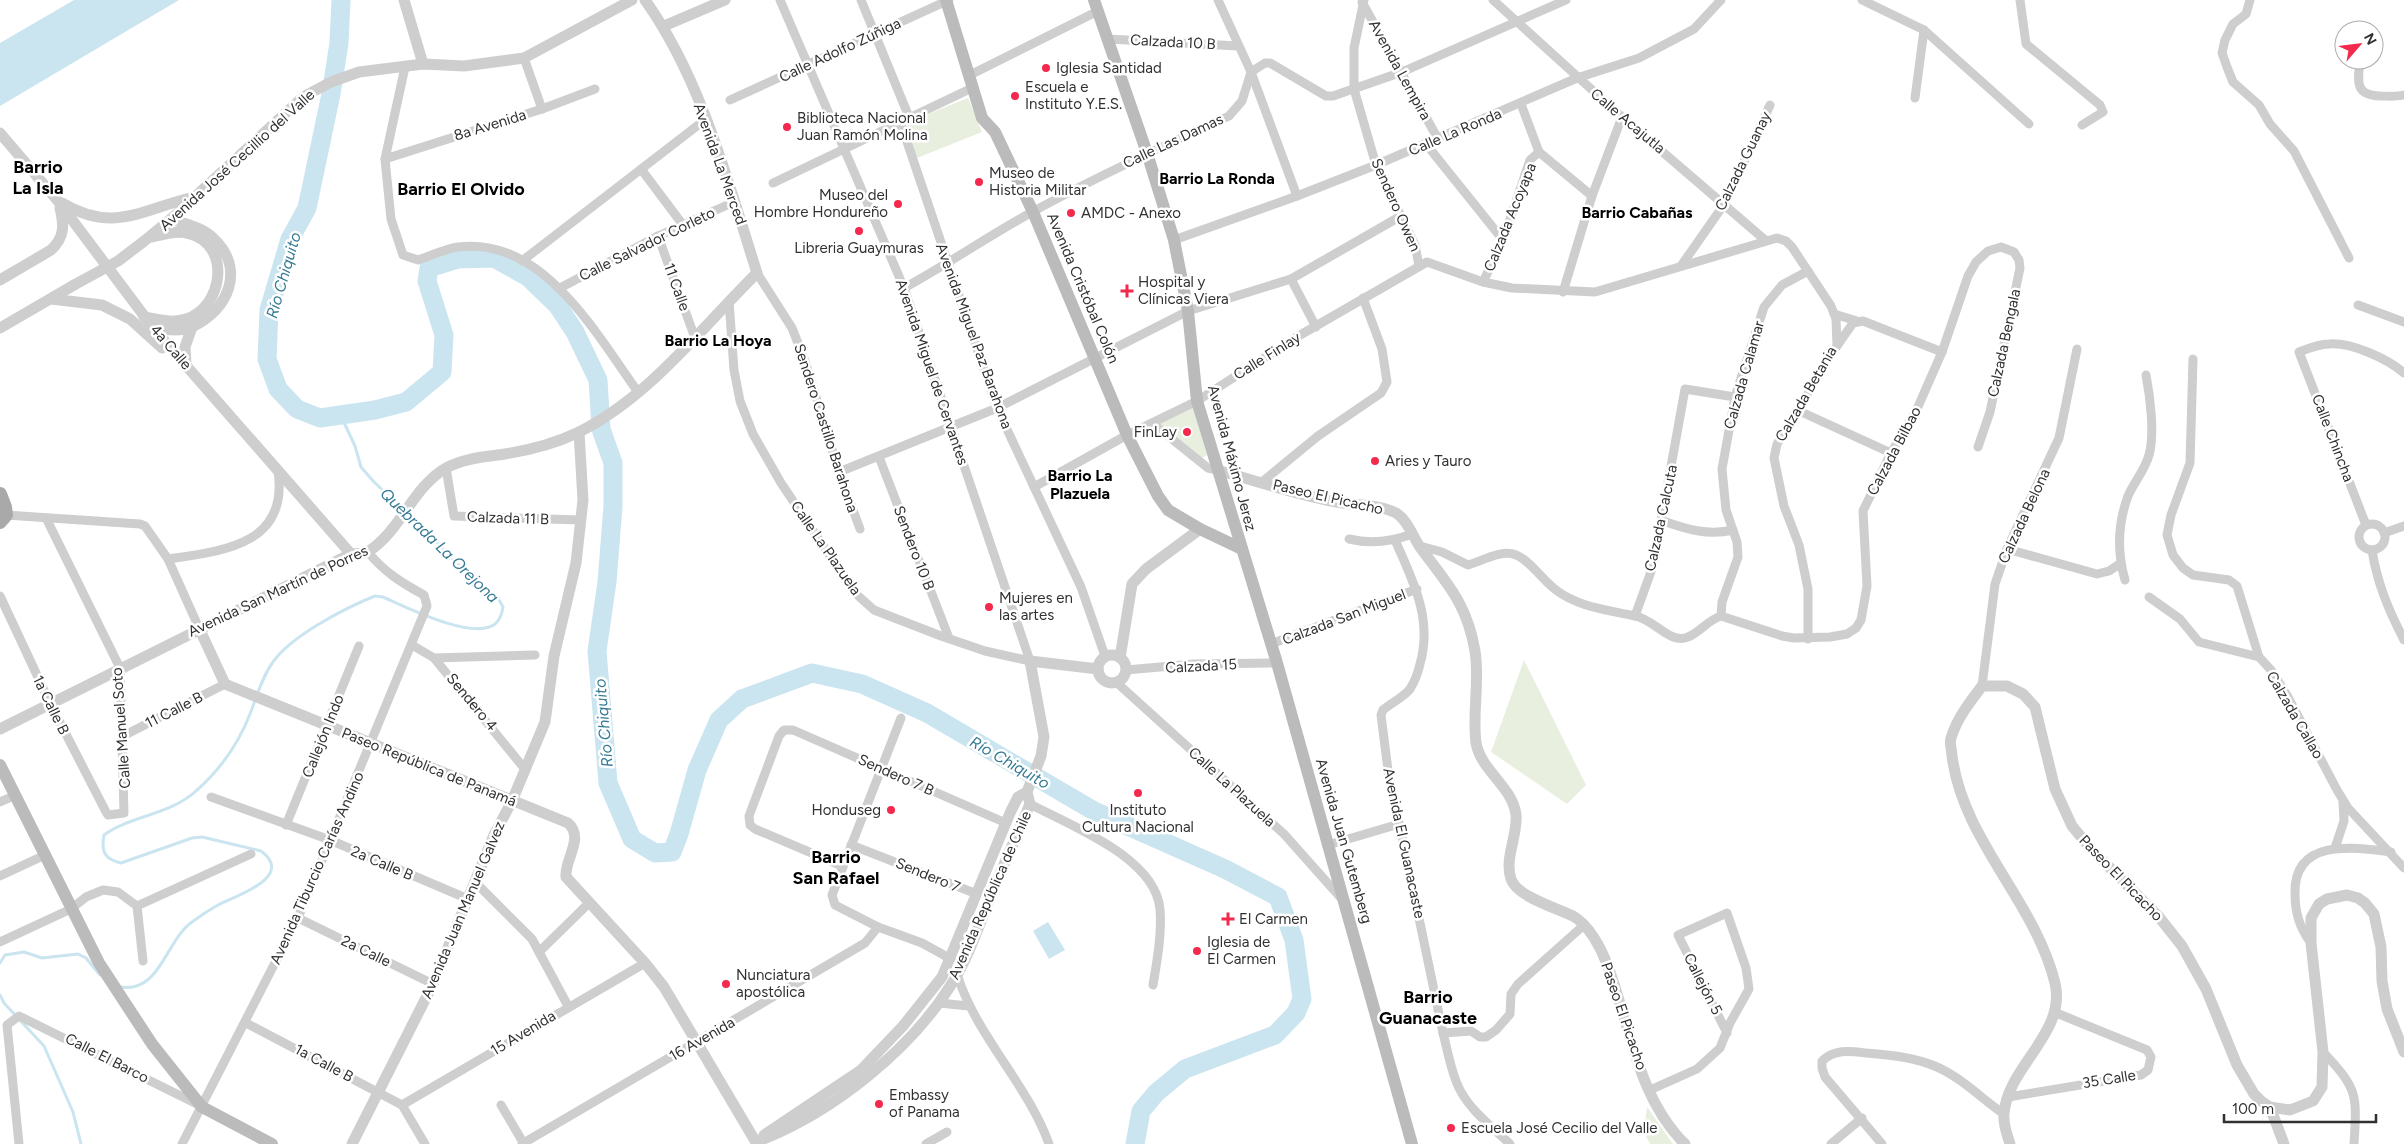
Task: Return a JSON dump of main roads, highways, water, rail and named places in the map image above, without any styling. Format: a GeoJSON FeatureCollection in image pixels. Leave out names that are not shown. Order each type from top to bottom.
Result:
{"type":"FeatureCollection","features":[{"type":"Feature","properties":{"kind":"main road","name":"Avenida Cristóbal Colón"},"geometry":{"type":"LineString","coordinates":[[947,0],[982,118],[995,132],[1033,212],[1127,434],[1158,496],[1168,510],[1200,529],[1240,548]]}},
{"type":"Feature","properties":{"kind":"main road","name":"Avenida Máximo Jerez"},"geometry":{"type":"LineString","coordinates":[[1096,6],[1147,153],[1174,240],[1188,311],[1197,401],[1240,548]]}},
{"type":"Feature","properties":{"kind":"main road"},"geometry":{"type":"LineString","coordinates":[[0,494],[6,507],[3,519]]}},
{"type":"Feature","properties":{"kind":"main road","name":"Avenida Juan Gutemberg"},"geometry":{"type":"LineString","coordinates":[[1240,548],[1277,663],[1412,1144]]}},
{"type":"Feature","properties":{"kind":"main road"},"geometry":{"type":"LineString","coordinates":[[0,765],[99,963],[152,1044],[202,1106],[272,1144]]}},
{"type":"Feature","properties":{"kind":"water"},"geometry":{"type":"Polygon","coordinates":[[[74,0],[179,0],[0,106],[0,43],[74,0]]]}},
{"type":"Feature","properties":{"kind":"water"},"geometry":{"type":"Polygon","coordinates":[[[1048,922],[1065,950],[1049,959],[1033,931],[1048,922]]]}},
{"type":"Feature","properties":{"kind":"waterway","name":"Río Chiquito"},"geometry":{"type":"LineString","coordinates":[[341,0],[339,43],[331,94],[307,208],[290,239],[269,310],[267,359],[278,389],[297,409],[320,418],[375,410],[406,402],[442,372],[444,335],[427,281],[429,268],[458,259],[494,258],[528,277],[558,306],[575,332],[598,380],[601,429],[613,463],[613,506],[607,582],[597,651],[608,783],[632,839],[655,853],[672,852],[697,770],[719,720],[742,699],[812,673],[862,684],[927,713],[1094,811],[1225,869],[1278,897],[1294,940],[1302,999],[1296,1013],[1275,1035],[1185,1069],[1156,1093],[1141,1111],[1135,1144]]}},
{"type":"Feature","properties":{"kind":"waterway","name":"Quebrada La Orejona"},"geometry":{"type":"LineString","coordinates":[[340,414],[355,446],[361,467],[403,509]]}},
{"type":"Feature","properties":{"kind":"waterway","name":"Quebrada La Orejona"},"geometry":{"type":"LineString","coordinates":[[120,987],[134,987],[145,982],[154,974],[183,930],[218,905],[259,884],[267,877],[271,869],[270,860],[261,851],[202,837],[192,838],[121,863],[107,857],[103,841],[104,835],[115,828],[186,799],[213,774],[228,756],[240,736],[266,674],[281,652],[292,642],[320,624],[375,596],[383,597],[439,621],[456,626],[485,628],[495,624],[499,619],[503,607],[498,598],[479,586],[408,513]]}},
{"type":"Feature","properties":{"kind":"waterway","name":"Quebrada La Orejona"},"geometry":{"type":"LineString","coordinates":[[0,963],[5,955],[24,952],[42,958],[78,954],[86,958],[100,975]]}},
{"type":"Feature","properties":{"kind":"waterway","name":"Quebrada La Orejona"},"geometry":{"type":"LineString","coordinates":[[0,995],[4,1003],[44,1046],[73,1112],[81,1144]]}},
{"type":"Feature","properties":{"kind":"place","name":"Iglesia Santidad"},"geometry":{"type":"Point","coordinates":[1046,68]}},
{"type":"Feature","properties":{"kind":"place","name":"Escuela e Instituto Y.E.S."},"geometry":{"type":"Point","coordinates":[1015,96]}},
{"type":"Feature","properties":{"kind":"place","name":"Biblioteca Nacional Juan Ramón Molina"},"geometry":{"type":"Point","coordinates":[787,127]}},
{"type":"Feature","properties":{"kind":"place","name":"Museo de Historia Militar"},"geometry":{"type":"Point","coordinates":[979,182]}},
{"type":"Feature","properties":{"kind":"place","name":"Museo del Hombre Hondureño"},"geometry":{"type":"Point","coordinates":[898,204]}},
{"type":"Feature","properties":{"kind":"place","name":"AMDC - Anexo"},"geometry":{"type":"Point","coordinates":[1071,213]}},
{"type":"Feature","properties":{"kind":"place","name":"Libreria Guaymuras"},"geometry":{"type":"Point","coordinates":[859,231]}},
{"type":"Feature","properties":{"kind":"place","name":"Hospital y Clínicas Viera"},"geometry":{"type":"Point","coordinates":[1127,291]}},
{"type":"Feature","properties":{"kind":"place","name":"FinLay"},"geometry":{"type":"Point","coordinates":[1187,432]}},
{"type":"Feature","properties":{"kind":"place","name":"Aries y Tauro"},"geometry":{"type":"Point","coordinates":[1375,461]}},
{"type":"Feature","properties":{"kind":"place","name":"Mujeres en las artes"},"geometry":{"type":"Point","coordinates":[989,607]}},
{"type":"Feature","properties":{"kind":"place","name":"Instituto Cultura Nacional"},"geometry":{"type":"Point","coordinates":[1138,793]}},
{"type":"Feature","properties":{"kind":"place","name":"Honduseg"},"geometry":{"type":"Point","coordinates":[891,810]}},
{"type":"Feature","properties":{"kind":"place","name":"El Carmen"},"geometry":{"type":"Point","coordinates":[1228,919]}},
{"type":"Feature","properties":{"kind":"place","name":"Iglesia de El Carmen"},"geometry":{"type":"Point","coordinates":[1197,951]}},
{"type":"Feature","properties":{"kind":"place","name":"Nunciatura apostólica"},"geometry":{"type":"Point","coordinates":[726,984]}},
{"type":"Feature","properties":{"kind":"place","name":"Embassy of Panama"},"geometry":{"type":"Point","coordinates":[879,1104]}},
{"type":"Feature","properties":{"kind":"place","name":"Escuela José Cecilio del Valle"},"geometry":{"type":"Point","coordinates":[1451,1128]}},
{"type":"Feature","properties":{"kind":"district","name":"Barrio La Isla"},"geometry":{"type":"Point","coordinates":[38,177]}},
{"type":"Feature","properties":{"kind":"district","name":"Barrio La Ronda"},"geometry":{"type":"Point","coordinates":[1217,178]}},
{"type":"Feature","properties":{"kind":"district","name":"Barrio El Olvido"},"geometry":{"type":"Point","coordinates":[461,189]}},
{"type":"Feature","properties":{"kind":"district","name":"Barrio Cabañas"},"geometry":{"type":"Point","coordinates":[1637,212]}},
{"type":"Feature","properties":{"kind":"district","name":"Barrio La Hoya"},"geometry":{"type":"Point","coordinates":[718,340]}},
{"type":"Feature","properties":{"kind":"district","name":"Barrio La Plazuela"},"geometry":{"type":"Point","coordinates":[1080,484]}},
{"type":"Feature","properties":{"kind":"district","name":"Barrio San Rafael"},"geometry":{"type":"Point","coordinates":[836,868]}},
{"type":"Feature","properties":{"kind":"district","name":"Barrio Guanacaste"},"geometry":{"type":"Point","coordinates":[1428,1007]}}]}
